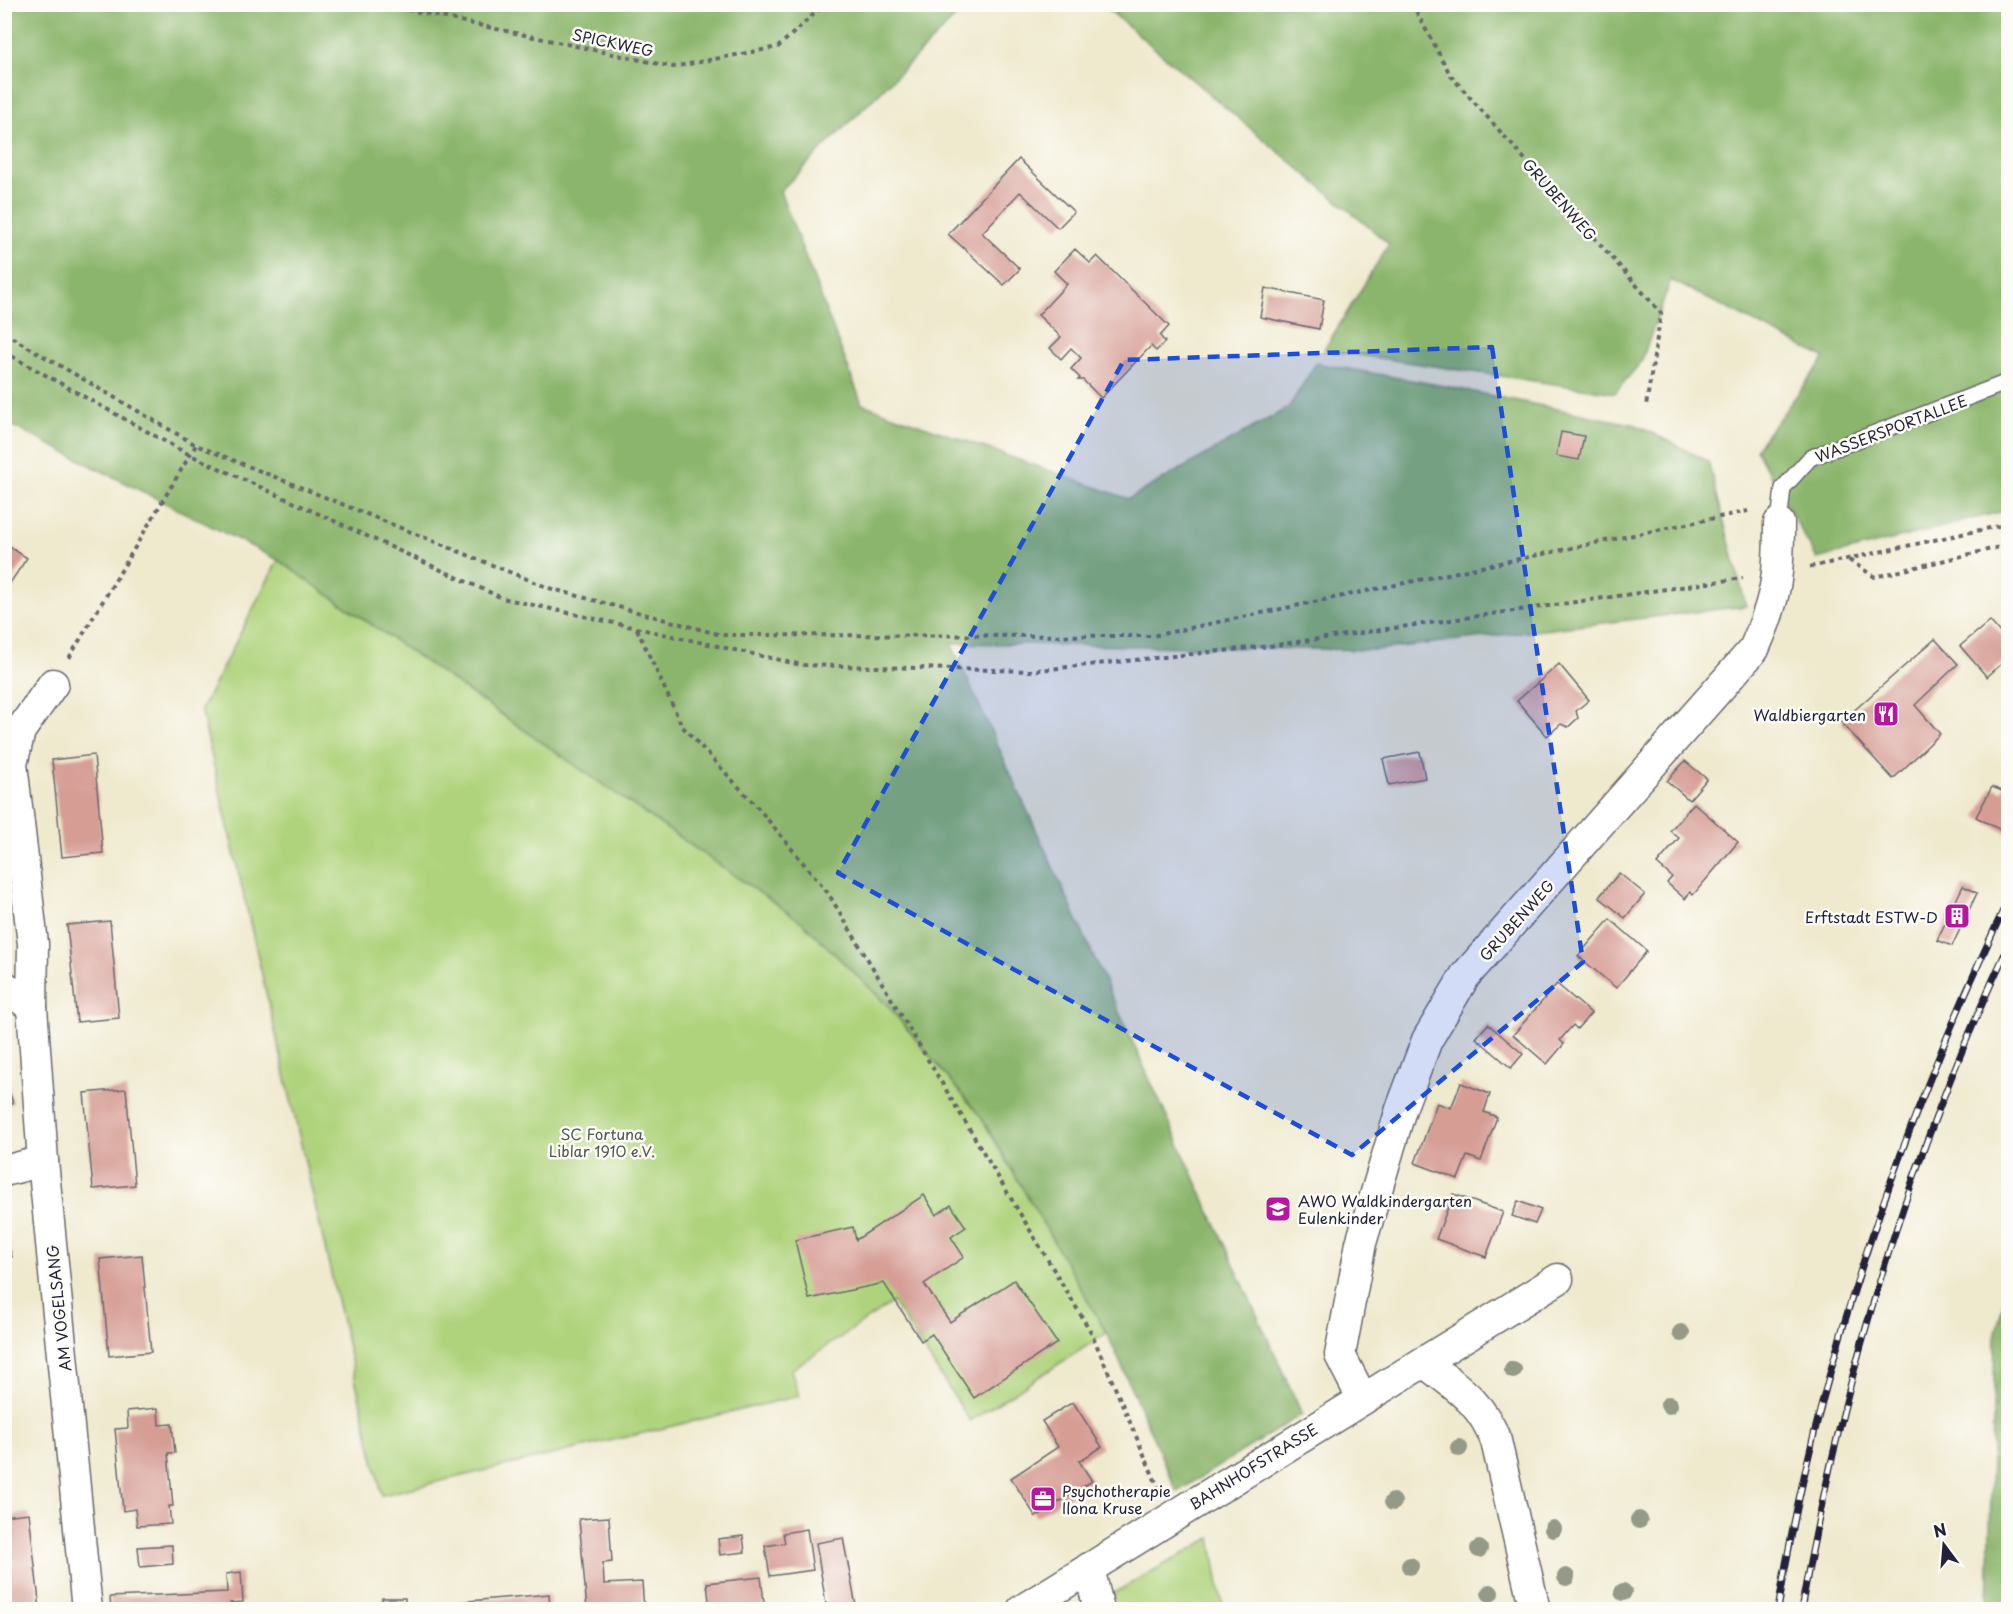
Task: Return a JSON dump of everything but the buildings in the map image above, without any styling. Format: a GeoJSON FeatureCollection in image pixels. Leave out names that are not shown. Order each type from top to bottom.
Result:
{"type":"FeatureCollection","features":[{"type":"Feature","properties":{"kind":"street","name":"GRUBENWEG"},"geometry":{"type":"LineString","coordinates":[[1362,1398],[1340,1355],[1361,1243],[1401,1109],[1426,1040],[1465,976],[1754,649],[1771,610],[1779,573],[1780,514]]}},
{"type":"Feature","properties":{"kind":"street","name":"AM VOGELSANG"},"geometry":{"type":"LineString","coordinates":[[53,684],[20,732],[12,764],[33,944],[32,1007],[43,1161],[87,1610]]}},
{"type":"Feature","properties":{"kind":"street"},"geometry":{"type":"LineString","coordinates":[[4,986],[32,1007]]}},
{"type":"Feature","properties":{"kind":"street"},"geometry":{"type":"LineString","coordinates":[[4,1171],[43,1161]]}},
{"type":"Feature","properties":{"kind":"street","name":"BAHNHOFSTRASSE"},"geometry":{"type":"LineString","coordinates":[[1022,1610],[1558,1279]]}},
{"type":"Feature","properties":{"kind":"street"},"geometry":{"type":"LineString","coordinates":[[1424,1362],[1471,1398],[1488,1419],[1496,1440],[1535,1610]]}},
{"type":"Feature","properties":{"kind":"street"},"geometry":{"type":"LineString","coordinates":[[1089,1568],[1099,1610]]}},
{"type":"Feature","properties":{"kind":"lane","name":"WASSERSPORTALLEE"},"geometry":{"type":"LineString","coordinates":[[1783,488],[1810,458],[2008,382]]}},
{"type":"Feature","properties":{"kind":"lane","name":"GRUBENWEG"},"geometry":{"type":"LineString","coordinates":[[1780,514],[1783,488]]}},
{"type":"Feature","properties":{"kind":"path","name":"SPICKWEG"},"geometry":{"type":"LineString","coordinates":[[381,4],[673,67],[778,47],[825,4]]}},
{"type":"Feature","properties":{"kind":"path","name":"GRUBENWEG"},"geometry":{"type":"LineString","coordinates":[[1412,4],[1451,76],[1661,313],[1646,406]]}},
{"type":"Feature","properties":{"kind":"path"},"geometry":{"type":"LineString","coordinates":[[4,333],[196,445],[549,588],[721,635],[1152,636],[1780,514]]}},
{"type":"Feature","properties":{"kind":"path"},"geometry":{"type":"LineString","coordinates":[[4,352],[184,452],[502,598],[802,665],[1030,671],[1269,646],[1779,573],[2008,524]]}},
{"type":"Feature","properties":{"kind":"path"},"geometry":{"type":"LineString","coordinates":[[53,684],[106,600],[196,445]]}},
{"type":"Feature","properties":{"kind":"path"},"geometry":{"type":"LineString","coordinates":[[1848,560],[1875,577],[2008,545]]}},
{"type":"Feature","properties":{"kind":"path"},"geometry":{"type":"LineString","coordinates":[[637,628],[682,726],[759,808],[828,893],[1091,1332],[1171,1517]]}},
{"type":"Feature","properties":{"kind":"highlighted area"},"geometry":{"type":"Polygon","coordinates":[[[1492,347],[1583,962],[1352,1155],[838,873],[1124,360],[1492,347]]]}},
{"type":"Feature","properties":{"kind":"green space"},"geometry":{"type":"Polygon","coordinates":[[[4,5],[968,5],[780,191],[862,404],[1129,499],[1289,407],[1316,363],[1636,425],[1708,461],[1746,606],[1375,650],[951,643],[1302,1414],[1177,1492],[1107,1333],[981,1117],[888,1006],[802,922],[278,560],[5,422],[4,5]]]}},
{"type":"Feature","properties":{"kind":"green space"},"geometry":{"type":"Polygon","coordinates":[[[1103,5],[2008,5],[2008,510],[1817,559],[1756,449],[1825,358],[1671,280],[1641,362],[1615,393],[1324,350],[1389,244],[1103,5]]]}},
{"type":"Feature","properties":{"kind":"green space","name":"SC Fortuna Liblar 1910 e.V."},"geometry":{"type":"Polygon","coordinates":[[[278,560],[802,922],[888,1006],[981,1117],[1107,1333],[970,1421],[893,1302],[791,1370],[799,1396],[382,1495],[201,710],[278,560]]]}},
{"type":"Feature","properties":{"kind":"green space"},"geometry":{"type":"Polygon","coordinates":[[[2008,1284],[2008,1609],[1988,1609],[1995,1337],[2008,1284]]]}},
{"type":"Feature","properties":{"kind":"green space"},"geometry":{"type":"Polygon","coordinates":[[[1211,1538],[1223,1609],[1086,1609],[1211,1538]]]}},
{"type":"Feature","properties":{"kind":"railway"},"geometry":{"type":"LineString","coordinates":[[1778,1610],[1795,1518],[1816,1426],[1840,1336],[1868,1246],[1933,1071],[2008,900]]}},
{"type":"Feature","properties":{"kind":"railway"},"geometry":{"type":"LineString","coordinates":[[1801,1610],[1837,1439],[1858,1355],[1883,1271],[1940,1107],[1972,1026],[2008,947]]}},
{"type":"Feature","properties":{"kind":"place","name":"Waldbiergarten"},"geometry":{"type":"Point","coordinates":[1886,714]}},
{"type":"Feature","properties":{"kind":"place","name":"Erftstadt ESTW-D"},"geometry":{"type":"Point","coordinates":[1957,916]}},
{"type":"Feature","properties":{"kind":"place","name":"AWO Waldkindergarten Eulenkinder"},"geometry":{"type":"Point","coordinates":[1278,1209]}},
{"type":"Feature","properties":{"kind":"place","name":"Psychotherapie Ilona Kruse"},"geometry":{"type":"Point","coordinates":[1043,1499]}}]}
